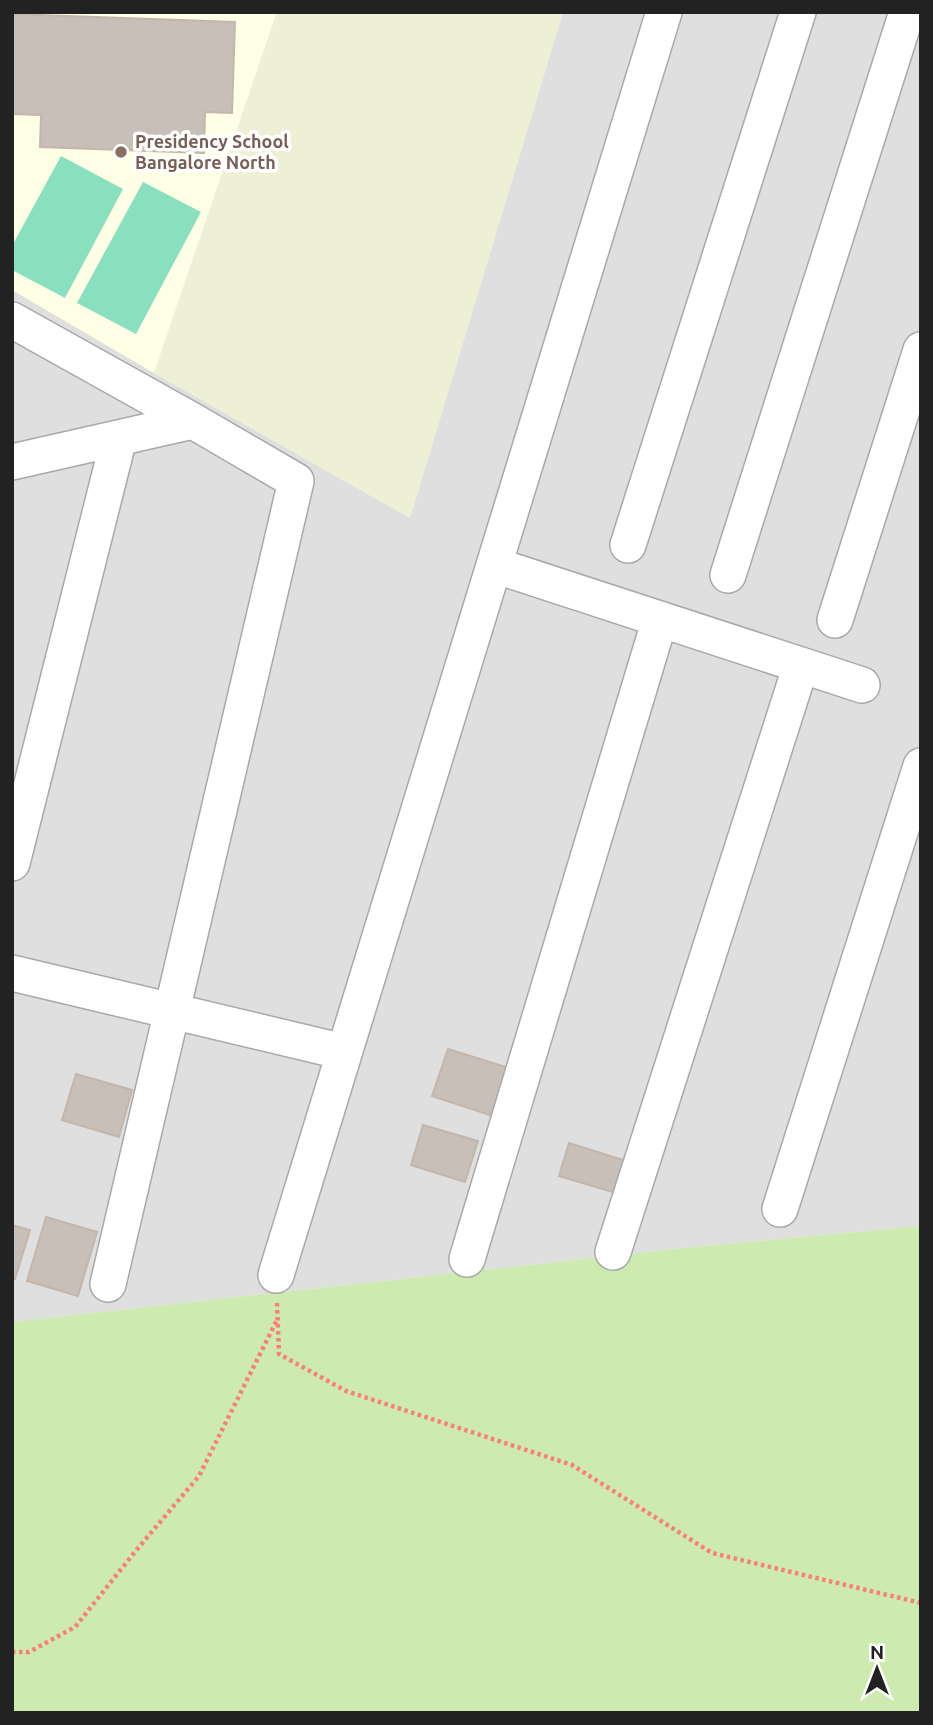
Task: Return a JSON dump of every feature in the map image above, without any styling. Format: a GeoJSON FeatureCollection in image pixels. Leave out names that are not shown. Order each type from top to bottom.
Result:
{"type":"FeatureCollection","features":[{"type":"Feature","properties":{"kind":"street"},"geometry":{"type":"LineString","coordinates":[[276,1275],[664,12]]}},
{"type":"Feature","properties":{"kind":"street"},"geometry":{"type":"LineString","coordinates":[[628,545],[798,12]]}},
{"type":"Feature","properties":{"kind":"street"},"geometry":{"type":"LineString","coordinates":[[728,575],[907,12]]}},
{"type":"Feature","properties":{"kind":"street"},"geometry":{"type":"LineString","coordinates":[[12,320],[296,481],[108,1284]]}},
{"type":"Feature","properties":{"kind":"street"},"geometry":{"type":"LineString","coordinates":[[835,620],[921,351]]}},
{"type":"Feature","properties":{"kind":"street"},"geometry":{"type":"LineString","coordinates":[[12,462],[193,421]]}},
{"type":"Feature","properties":{"kind":"street"},"geometry":{"type":"LineString","coordinates":[[12,863],[119,438]]}},
{"type":"Feature","properties":{"kind":"street"},"geometry":{"type":"LineString","coordinates":[[494,565],[862,685]]}},
{"type":"Feature","properties":{"kind":"street"},"geometry":{"type":"LineString","coordinates":[[467,1259],[660,619]]}},
{"type":"Feature","properties":{"kind":"street"},"geometry":{"type":"LineString","coordinates":[[613,1252],[801,665]]}},
{"type":"Feature","properties":{"kind":"street"},"geometry":{"type":"LineString","coordinates":[[779,1209],[921,766]]}},
{"type":"Feature","properties":{"kind":"street"},"geometry":{"type":"LineString","coordinates":[[12,973],[344,1052]]}},
{"type":"Feature","properties":{"kind":"path"},"geometry":{"type":"LineString","coordinates":[[276,1275],[279,1354],[346,1391],[572,1465],[712,1553],[921,1603]]}},
{"type":"Feature","properties":{"kind":"path"},"geometry":{"type":"LineString","coordinates":[[12,1652],[29,1652],[75,1627],[199,1476],[277,1319]]}},
{"type":"Feature","properties":{"kind":"shaded area","name":"Presidency School Bangalore North"},"geometry":{"type":"Polygon","coordinates":[[[12,12],[277,12],[154,373],[12,290],[12,12]]]}},
{"type":"Feature","properties":{"kind":"shaded area"},"geometry":{"type":"Polygon","coordinates":[[[277,12],[563,12],[410,518],[154,373],[277,12]]]}},
{"type":"Feature","properties":{"kind":"shaded area"},"geometry":{"type":"Polygon","coordinates":[[[563,12],[921,12],[921,1226],[683,1248],[12,1322],[12,290],[410,518],[563,12]]]}},
{"type":"Feature","properties":{"kind":"green space"},"geometry":{"type":"Polygon","coordinates":[[[61,156],[123,189],[65,298],[12,270],[12,246],[61,156]]]}},
{"type":"Feature","properties":{"kind":"green space"},"geometry":{"type":"Polygon","coordinates":[[[143,182],[201,212],[136,334],[77,303],[143,182]]]}},
{"type":"Feature","properties":{"kind":"green space"},"geometry":{"type":"Polygon","coordinates":[[[921,1226],[921,1713],[12,1713],[12,1322],[683,1248],[921,1226]]]}},
{"type":"Feature","properties":{"kind":"building"},"geometry":{"type":"Polygon","coordinates":[[[12,14],[235,22],[232,113],[205,112],[204,153],[40,147],[41,115],[12,114],[12,14]]]}},
{"type":"Feature","properties":{"kind":"building"},"geometry":{"type":"Polygon","coordinates":[[[448,1049],[509,1068],[493,1116],[432,1096],[448,1049]]]}},
{"type":"Feature","properties":{"kind":"building"},"geometry":{"type":"Polygon","coordinates":[[[76,1074],[132,1090],[119,1137],[62,1120],[76,1074]]]}},
{"type":"Feature","properties":{"kind":"building"},"geometry":{"type":"Polygon","coordinates":[[[423,1125],[478,1141],[465,1182],[411,1165],[423,1125]]]}},
{"type":"Feature","properties":{"kind":"building"},"geometry":{"type":"Polygon","coordinates":[[[569,1143],[626,1161],[616,1193],[559,1176],[569,1143]]]}},
{"type":"Feature","properties":{"kind":"building"},"geometry":{"type":"Polygon","coordinates":[[[46,1217],[97,1232],[78,1296],[27,1281],[46,1217]]]}},
{"type":"Feature","properties":{"kind":"building"},"geometry":{"type":"Polygon","coordinates":[[[12,1225],[30,1230],[15,1279],[12,1278],[12,1225]]]}},
{"type":"Feature","properties":{"kind":"place","name":"Presidency School Bangalore North"},"geometry":{"type":"Point","coordinates":[121,152]}}]}
